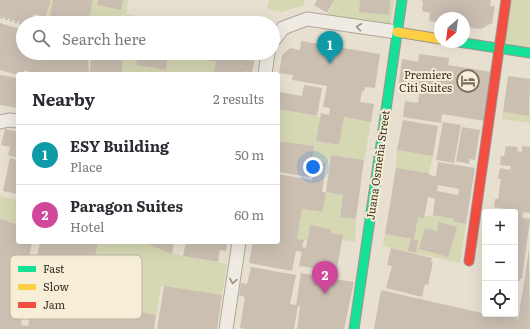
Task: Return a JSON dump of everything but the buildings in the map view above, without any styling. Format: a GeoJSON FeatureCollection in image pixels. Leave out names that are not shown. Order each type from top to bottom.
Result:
{"type":"FeatureCollection","features":[{"type":"Feature","properties":{"kind":"street","name":"Juana Osmeña Street"},"geometry":{"type":"LineString","coordinates":[[354,329],[402,0]]}},
{"type":"Feature","properties":{"kind":"street"},"geometry":{"type":"LineString","coordinates":[[469,261],[506,0]]}},
{"type":"Feature","properties":{"kind":"street"},"geometry":{"type":"LineString","coordinates":[[280,32],[283,28],[307,19],[434,38]]}},
{"type":"Feature","properties":{"kind":"street"},"geometry":{"type":"LineString","coordinates":[[470,44],[530,53]]}},
{"type":"Feature","properties":{"kind":"street"},"geometry":{"type":"LineString","coordinates":[[265,72],[267,60]]}},
{"type":"Feature","properties":{"kind":"street"},"geometry":{"type":"LineString","coordinates":[[0,122],[9,120],[16,121]]}},
{"type":"Feature","properties":{"kind":"street"},"geometry":{"type":"LineString","coordinates":[[226,329],[239,244]]}},
{"type":"Feature","properties":{"kind":"path"},"geometry":{"type":"LineString","coordinates":[[0,18],[16,22]]}},
{"type":"Feature","properties":{"kind":"green space"},"geometry":{"type":"Polygon","coordinates":[[[47,0],[128,0],[126,14],[136,16],[125,16],[125,14],[121,16],[45,16],[51,1],[47,0]]]}},
{"type":"Feature","properties":{"kind":"green space"},"geometry":{"type":"Polygon","coordinates":[[[269,0],[305,0],[304,5],[282,12],[267,9],[269,0]]]}},
{"type":"Feature","properties":{"kind":"green space"},"geometry":{"type":"Polygon","coordinates":[[[334,0],[394,0],[390,29],[326,17],[334,0]]]}},
{"type":"Feature","properties":{"kind":"green space"},"geometry":{"type":"Polygon","coordinates":[[[510,0],[530,0],[530,49],[503,45],[510,0]]]}},
{"type":"Feature","properties":{"kind":"green space"},"geometry":{"type":"Polygon","coordinates":[[[123,60],[137,60],[136,65],[166,70],[168,60],[204,60],[216,62],[214,72],[122,72],[123,60]]]}},
{"type":"Feature","properties":{"kind":"green space"},"geometry":{"type":"Polygon","coordinates":[[[280,109],[320,117],[316,141],[338,145],[344,117],[371,122],[364,160],[331,155],[330,161],[319,162],[312,160],[314,146],[280,141],[280,109]]]}},
{"type":"Feature","properties":{"kind":"green space"},"geometry":{"type":"Polygon","coordinates":[[[503,112],[529,116],[530,113],[530,123],[502,119],[503,112]]]}},
{"type":"Feature","properties":{"kind":"green space"},"geometry":{"type":"Polygon","coordinates":[[[397,150],[433,156],[429,173],[396,168],[397,150]]]}},
{"type":"Feature","properties":{"kind":"green space"},"geometry":{"type":"Polygon","coordinates":[[[326,192],[343,195],[340,216],[356,219],[355,242],[342,240],[343,235],[331,233],[331,229],[310,225],[307,241],[297,239],[302,209],[323,212],[326,192]]]}},
{"type":"Feature","properties":{"kind":"green space"},"geometry":{"type":"Polygon","coordinates":[[[0,196],[16,200],[16,224],[7,222],[8,220],[0,219],[0,196]]]}},
{"type":"Feature","properties":{"kind":"green space"},"geometry":{"type":"Polygon","coordinates":[[[433,215],[454,219],[454,222],[466,224],[460,263],[383,246],[385,234],[414,240],[418,217],[433,215]]]}},
{"type":"Feature","properties":{"kind":"green space"},"geometry":{"type":"Polygon","coordinates":[[[98,244],[148,244],[183,256],[227,264],[222,295],[161,286],[156,315],[142,312],[142,255],[96,255],[98,244]]]}},
{"type":"Feature","properties":{"kind":"traffic: fast"},"geometry":{"type":"LineString","coordinates":[[354,329],[402,0]]}},
{"type":"Feature","properties":{"kind":"traffic: fast"},"geometry":{"type":"LineString","coordinates":[[470,44],[530,53]]}},
{"type":"Feature","properties":{"kind":"traffic: slow"},"geometry":{"type":"LineString","coordinates":[[397,32],[434,38]]}},
{"type":"Feature","properties":{"kind":"traffic: jam"},"geometry":{"type":"LineString","coordinates":[[469,261],[506,0]]}},
{"type":"Feature","properties":{"kind":"place","name":"ESY Building"},"geometry":{"type":"Point","coordinates":[330,64]}},
{"type":"Feature","properties":{"kind":"place","name":"Premiere Citi Suites"},"geometry":{"type":"Point","coordinates":[468,81]}},
{"type":"Feature","properties":{"kind":"place","name":"Paragon Suites"},"geometry":{"type":"Point","coordinates":[325,294]}}]}
